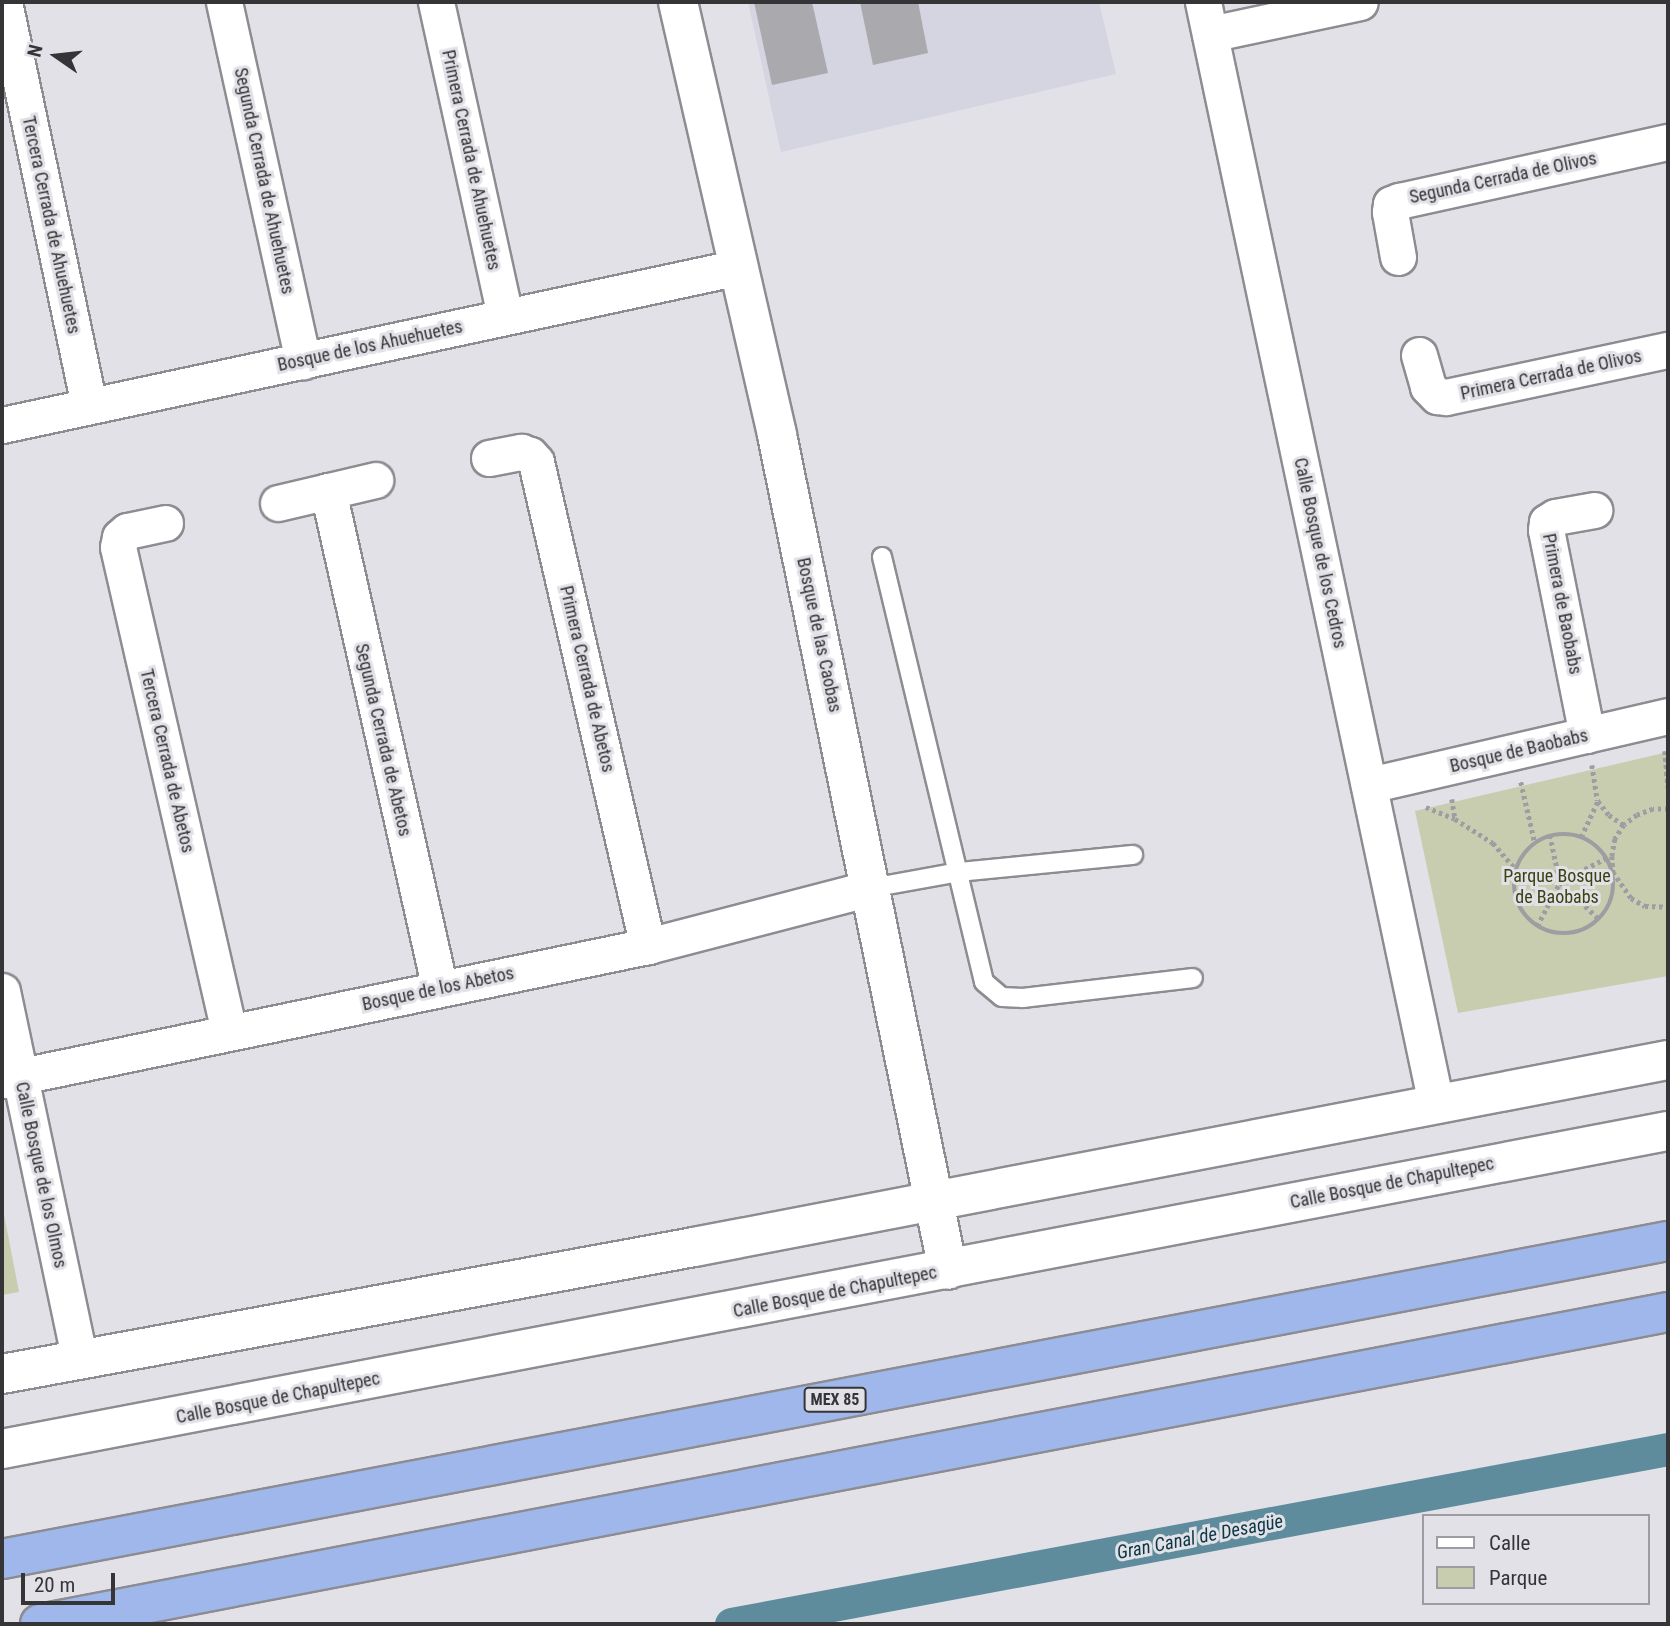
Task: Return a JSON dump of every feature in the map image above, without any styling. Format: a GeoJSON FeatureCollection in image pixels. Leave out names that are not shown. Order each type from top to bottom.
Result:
{"type":"FeatureCollection","features":[{"type":"Feature","properties":{"kind":"highway","name":"MEX 85"},"geometry":{"type":"LineString","coordinates":[[2,1559],[1668,1241]]}},
{"type":"Feature","properties":{"kind":"highway"},"geometry":{"type":"LineString","coordinates":[[40,1624],[1668,1312]]}},
{"type":"Feature","properties":{"kind":"main road","name":"Bosque de las Caobas"},"geometry":{"type":"LineString","coordinates":[[678,2],[778,435],[948,1270]]}},
{"type":"Feature","properties":{"kind":"main road"},"geometry":{"type":"LineString","coordinates":[[2,1374],[1668,1060]]}},
{"type":"Feature","properties":{"kind":"main road","name":"Calle Bosque de Chapultepec"},"geometry":{"type":"LineString","coordinates":[[2,1449],[1668,1131]]}},
{"type":"Feature","properties":{"kind":"street","name":"Tercera Cerrada de Ahuehuetes"},"geometry":{"type":"LineString","coordinates":[[4,2],[89,407]]}},
{"type":"Feature","properties":{"kind":"street","name":"Segunda Cerrada de Ahuehuetes"},"geometry":{"type":"LineString","coordinates":[[224,2],[303,361]]}},
{"type":"Feature","properties":{"kind":"street","name":"Primera Cerrada de Ahuehuetes"},"geometry":{"type":"LineString","coordinates":[[436,2],[505,317]]}},
{"type":"Feature","properties":{"kind":"street"},"geometry":{"type":"LineString","coordinates":[[1207,18],[1360,2]]}},
{"type":"Feature","properties":{"kind":"street","name":"Calle Bosque de los Cedros"},"geometry":{"type":"LineString","coordinates":[[1207,18],[1436,1104]]}},
{"type":"Feature","properties":{"kind":"street","name":"Segunda Cerrada de Olivos"},"geometry":{"type":"LineString","coordinates":[[1398,257],[1391,204],[1668,142]]}},
{"type":"Feature","properties":{"kind":"street","name":"Bosque de los Ahuehuetes"},"geometry":{"type":"LineString","coordinates":[[2,425],[739,267]]}},
{"type":"Feature","properties":{"kind":"street","name":"Primera Cerrada de Olivos"},"geometry":{"type":"LineString","coordinates":[[1419,355],[1428,387],[1437,396],[1446,397],[1668,350]]}},
{"type":"Feature","properties":{"kind":"street","name":"Primera Cerrada de Abetos"},"geometry":{"type":"LineString","coordinates":[[489,458],[521,452],[530,455],[536,462],[648,946]]}},
{"type":"Feature","properties":{"kind":"street"},"geometry":{"type":"LineString","coordinates":[[278,503],[375,480]]}},
{"type":"Feature","properties":{"kind":"street","name":"Segunda Cerrada de Abetos"},"geometry":{"type":"LineString","coordinates":[[328,491],[440,989]]}},
{"type":"Feature","properties":{"kind":"street","name":"Primera de Baobabs"},"geometry":{"type":"LineString","coordinates":[[1587,735],[1546,530],[1547,522],[1555,517],[1594,510]]}},
{"type":"Feature","properties":{"kind":"street","name":"Tercera Cerrada de Abetos"},"geometry":{"type":"LineString","coordinates":[[165,523],[127,531],[120,537],[118,547],[229,1032]]}},
{"type":"Feature","properties":{"kind":"street","name":"Bosque de Baobabs"},"geometry":{"type":"LineString","coordinates":[[1369,785],[1668,716]]}},
{"type":"Feature","properties":{"kind":"street","name":"Bosque de los Abetos"},"geometry":{"type":"LineString","coordinates":[[11,1078],[648,946],[871,888]]}},
{"type":"Feature","properties":{"kind":"street","name":"Calle Bosque de los Olmos"},"geometry":{"type":"LineString","coordinates":[[2,991],[11,1078],[80,1360]]}},
{"type":"Feature","properties":{"kind":"lane"},"geometry":{"type":"LineString","coordinates":[[882,557],[984,982],[1002,997],[1023,998],[1193,978]]}},
{"type":"Feature","properties":{"kind":"lane"},"geometry":{"type":"LineString","coordinates":[[871,888],[959,872],[1133,855]]}},
{"type":"Feature","properties":{"kind":"path"},"geometry":{"type":"LineString","coordinates":[[1587,735],[1598,801],[1609,815],[1624,825]]}},
{"type":"Feature","properties":{"kind":"path"},"geometry":{"type":"LineString","coordinates":[[1513,752],[1535,842]]}},
{"type":"Feature","properties":{"kind":"path"},"geometry":{"type":"LineString","coordinates":[[1581,837],[1598,801]]}},
{"type":"Feature","properties":{"kind":"path"},"geometry":{"type":"LineString","coordinates":[[1418,804],[1455,818],[1493,843],[1516,869]]}},
{"type":"Feature","properties":{"kind":"path"},"geometry":{"type":"LineString","coordinates":[[1609,856],[1581,837],[1565,833],[1550,835],[1535,842],[1523,854],[1514,878],[1517,901],[1524,915],[1537,926],[1552,933],[1570,934],[1585,929],[1599,919],[1609,905],[1613,889],[1609,856],[1615,839],[1624,825],[1637,815],[1653,809],[1668,809]]}},
{"type":"Feature","properties":{"kind":"path"},"geometry":{"type":"LineString","coordinates":[[1550,835],[1560,882],[1599,919]]}},
{"type":"Feature","properties":{"kind":"path"},"geometry":{"type":"LineString","coordinates":[[1514,878],[1560,882],[1609,856]]}},
{"type":"Feature","properties":{"kind":"path"},"geometry":{"type":"LineString","coordinates":[[1613,872],[1631,898],[1646,906],[1668,908]]}},
{"type":"Feature","properties":{"kind":"path"},"geometry":{"type":"LineString","coordinates":[[1537,926],[1560,882]]}},
{"type":"Feature","properties":{"kind":"shaded area"},"geometry":{"type":"Polygon","coordinates":[[[748,2],[1099,2],[1116,74],[781,152],[748,2]]]}},
{"type":"Feature","properties":{"kind":"green space","name":"Parque Bosque de Baobabs"},"geometry":{"type":"Polygon","coordinates":[[[1668,752],[1668,976],[1458,1013],[1415,811],[1668,752]]]}},
{"type":"Feature","properties":{"kind":"green space"},"geometry":{"type":"Polygon","coordinates":[[[2,1204],[19,1292],[2,1295],[2,1204]]]}},
{"type":"Feature","properties":{"kind":"building"},"geometry":{"type":"Polygon","coordinates":[[[754,2],[812,2],[828,73],[772,85],[754,2]]]}},
{"type":"Feature","properties":{"kind":"building"},"geometry":{"type":"Polygon","coordinates":[[[860,2],[918,2],[928,53],[873,65],[860,2]]]}},
{"type":"Feature","properties":{"kind":"waterway","name":"Gran Canal de Desagüe"},"geometry":{"type":"LineString","coordinates":[[731,1624],[1668,1449]]}}]}
